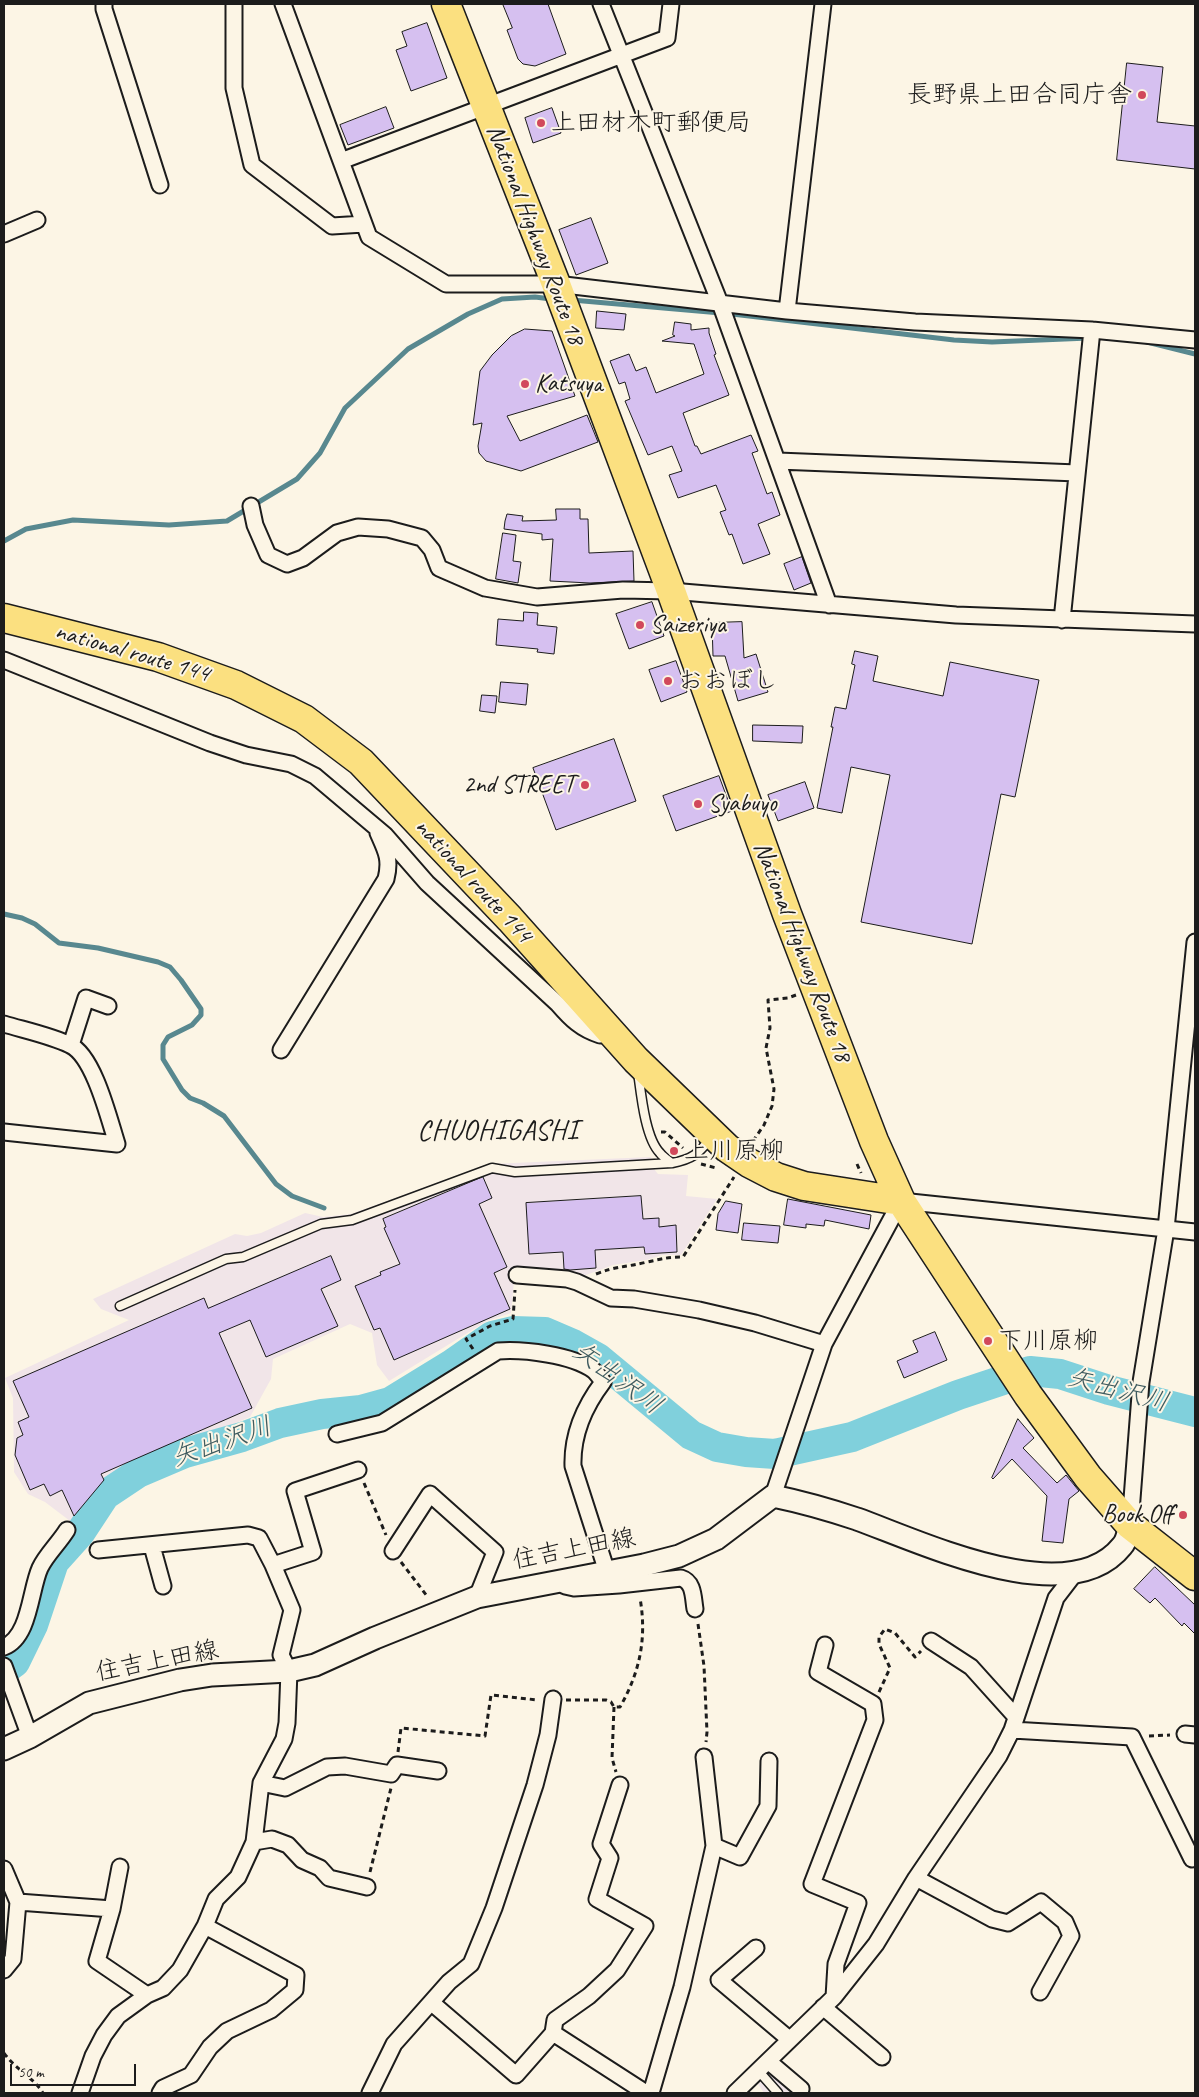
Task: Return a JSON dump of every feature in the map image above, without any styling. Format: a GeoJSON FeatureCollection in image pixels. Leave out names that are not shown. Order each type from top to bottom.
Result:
{"type":"FeatureCollection","features":[{"type":"Feature","properties":{"kind":"highway","name":"National Highway Route 18"},"geometry":{"type":"LineString","coordinates":[[446,4],[556,284],[874,1141],[901,1201],[997,1348],[1088,1477],[1130,1525]]}},
{"type":"Feature","properties":{"kind":"highway","name":"national route 144"},"geometry":{"type":"LineString","coordinates":[[4,618],[158,657],[236,685],[304,719],[361,762],[510,919],[636,1060],[713,1136],[738,1166],[804,1186],[901,1201]]}},
{"type":"Feature","properties":{"kind":"highway"},"geometry":{"type":"LineString","coordinates":[[1130,1525],[1195,1576]]}},
{"type":"Feature","properties":{"kind":"main road"},"geometry":{"type":"LineString","coordinates":[[773,1496],[817,1506],[917,1543],[990,1566],[1038,1573],[1091,1570],[1106,1562],[1122,1546],[1130,1525]]}},
{"type":"Feature","properties":{"kind":"main road","name":"住吉上田線"},"geometry":{"type":"LineString","coordinates":[[4,1748],[30,1737],[90,1704],[180,1680],[212,1675],[288,1671],[316,1665],[375,1638],[477,1597],[560,1580],[623,1574],[679,1556],[716,1539],[773,1496]]}},
{"type":"Feature","properties":{"kind":"street"},"geometry":{"type":"LineString","coordinates":[[104,4],[160,185]]}},
{"type":"Feature","properties":{"kind":"street"},"geometry":{"type":"LineString","coordinates":[[234,4],[234,88],[252,165],[332,226],[364,224]]}},
{"type":"Feature","properties":{"kind":"street"},"geometry":{"type":"LineString","coordinates":[[283,4],[369,237],[446,284],[556,284],[787,311],[915,322],[1092,330],[1195,340]]}},
{"type":"Feature","properties":{"kind":"street"},"geometry":{"type":"LineString","coordinates":[[601,4],[720,303],[829,605]]}},
{"type":"Feature","properties":{"kind":"street"},"geometry":{"type":"LineString","coordinates":[[341,161],[486,108],[667,38],[671,4]]}},
{"type":"Feature","properties":{"kind":"street"},"geometry":{"type":"LineString","coordinates":[[787,311],[823,4]]}},
{"type":"Feature","properties":{"kind":"street"},"geometry":{"type":"LineString","coordinates":[[4,234],[37,220]]}},
{"type":"Feature","properties":{"kind":"street"},"geometry":{"type":"LineString","coordinates":[[1062,620],[1092,330]]}},
{"type":"Feature","properties":{"kind":"street"},"geometry":{"type":"LineString","coordinates":[[778,461],[1077,473]]}},
{"type":"Feature","properties":{"kind":"street"},"geometry":{"type":"LineString","coordinates":[[251,506],[255,525],[268,554],[287,564],[303,558],[337,532],[358,527],[388,529],[422,538],[432,550],[439,568],[486,588],[537,597],[623,590],[671,591],[829,605],[1062,620],[1195,624]]}},
{"type":"Feature","properties":{"kind":"street"},"geometry":{"type":"LineString","coordinates":[[4,660],[210,743],[246,755],[291,764],[315,776],[385,835],[427,883],[558,1004],[572,1020],[586,1030],[600,1035],[609,1030]]}},
{"type":"Feature","properties":{"kind":"street"},"geometry":{"type":"LineString","coordinates":[[281,1050],[386,879],[389,865],[388,855],[376,827]]}},
{"type":"Feature","properties":{"kind":"street"},"geometry":{"type":"LineString","coordinates":[[1130,1525],[1141,1382],[1166,1229],[1188,1073],[1195,942]]}},
{"type":"Feature","properties":{"kind":"street"},"geometry":{"type":"LineString","coordinates":[[71,1045],[86,998],[108,1006]]}},
{"type":"Feature","properties":{"kind":"street"},"geometry":{"type":"LineString","coordinates":[[4,1024],[71,1045],[82,1054],[91,1068],[117,1144],[4,1132]]}},
{"type":"Feature","properties":{"kind":"street"},"geometry":{"type":"LineString","coordinates":[[773,1496],[797,1431],[824,1344],[901,1201],[1195,1232]]}},
{"type":"Feature","properties":{"kind":"street"},"geometry":{"type":"LineString","coordinates":[[517,1274],[559,1278],[577,1282],[611,1298],[634,1299],[699,1310],[755,1323],[824,1344]]}},
{"type":"Feature","properties":{"kind":"street"},"geometry":{"type":"LineString","coordinates":[[337,1434],[382,1423],[498,1351],[512,1350],[565,1358],[580,1363],[594,1371],[603,1382],[590,1399],[576,1433],[572,1452],[573,1466],[623,1574]]}},
{"type":"Feature","properties":{"kind":"street"},"geometry":{"type":"LineString","coordinates":[[273,1565],[313,1552],[295,1491],[358,1470]]}},
{"type":"Feature","properties":{"kind":"street"},"geometry":{"type":"LineString","coordinates":[[393,1551],[430,1494],[496,1552],[477,1597]]}},
{"type":"Feature","properties":{"kind":"street"},"geometry":{"type":"LineString","coordinates":[[4,1647],[11,1644],[25,1622],[41,1567],[66,1530]]}},
{"type":"Feature","properties":{"kind":"street"},"geometry":{"type":"LineString","coordinates":[[80,2093],[93,2056],[104,2034],[118,2016],[147,1994],[163,1988],[180,1970],[205,1926],[216,1899],[238,1876],[254,1842],[261,1783],[284,1739],[287,1723],[288,1671],[281,1655],[292,1610],[259,1538],[248,1535],[98,1550]]}},
{"type":"Feature","properties":{"kind":"street"},"geometry":{"type":"LineString","coordinates":[[152,1546],[163,1586]]}},
{"type":"Feature","properties":{"kind":"street"},"geometry":{"type":"LineString","coordinates":[[735,2093],[829,2002],[876,1944],[916,1878],[999,1756],[1014,1724],[1056,1598],[1076,1572]]}},
{"type":"Feature","properties":{"kind":"street"},"geometry":{"type":"LineString","coordinates":[[560,1580],[562,1586],[574,1588],[623,1574],[662,1579],[673,1577],[687,1580],[690,1584],[695,1609]]}},
{"type":"Feature","properties":{"kind":"street"},"geometry":{"type":"LineString","coordinates":[[931,1641],[971,1667],[1014,1724],[1132,1737],[1192,1859]]}},
{"type":"Feature","properties":{"kind":"street"},"geometry":{"type":"LineString","coordinates":[[826,1645],[818,1672],[873,1704],[875,1720],[812,1884],[858,1903],[836,1964],[829,2002]]}},
{"type":"Feature","properties":{"kind":"street"},"geometry":{"type":"LineString","coordinates":[[4,1666],[30,1737]]}},
{"type":"Feature","properties":{"kind":"street"},"geometry":{"type":"LineString","coordinates":[[370,2093],[394,2044],[449,1982],[471,1964],[494,1908],[534,1785],[548,1735],[553,1700]]}},
{"type":"Feature","properties":{"kind":"street"},"geometry":{"type":"LineString","coordinates":[[651,2093],[682,1987],[714,1846],[704,1756]]}},
{"type":"Feature","properties":{"kind":"street"},"geometry":{"type":"LineString","coordinates":[[714,1846],[740,1857],[768,1806],[769,1761]]}},
{"type":"Feature","properties":{"kind":"street"},"geometry":{"type":"LineString","coordinates":[[261,1783],[285,1788],[327,1767],[345,1766],[438,1771]]}},
{"type":"Feature","properties":{"kind":"street"},"geometry":{"type":"LineString","coordinates":[[432,2003],[516,2075],[553,2033],[555,2020],[589,1996],[616,1970],[644,1926],[597,1899],[610,1858],[601,1844],[620,1784]]}},
{"type":"Feature","properties":{"kind":"street"},"geometry":{"type":"LineString","coordinates":[[254,1842],[272,1840],[288,1845],[302,1860],[320,1868],[329,1878],[367,1887]]}},
{"type":"Feature","properties":{"kind":"street"},"geometry":{"type":"LineString","coordinates":[[120,1867],[112,1909],[97,1961],[147,1994]]}},
{"type":"Feature","properties":{"kind":"street"},"geometry":{"type":"LineString","coordinates":[[4,1869],[18,1902],[13,1958],[4,1970]]}},
{"type":"Feature","properties":{"kind":"street"},"geometry":{"type":"LineString","coordinates":[[916,1878],[992,1919],[1008,1923],[1041,1902],[1065,1922],[1072,1936],[1040,1992]]}},
{"type":"Feature","properties":{"kind":"street"},"geometry":{"type":"LineString","coordinates":[[18,1902],[112,1909]]}},
{"type":"Feature","properties":{"kind":"street"},"geometry":{"type":"LineString","coordinates":[[160,2093],[163,2088],[191,2075],[210,2047],[227,2031],[271,2010],[295,1990],[296,1975],[205,1926]]}},
{"type":"Feature","properties":{"kind":"street"},"geometry":{"type":"LineString","coordinates":[[756,1948],[719,1980],[789,2039]]}},
{"type":"Feature","properties":{"kind":"street"},"geometry":{"type":"LineString","coordinates":[[829,2002],[882,2057]]}},
{"type":"Feature","properties":{"kind":"street"},"geometry":{"type":"LineString","coordinates":[[553,2033],[646,2093]]}},
{"type":"Feature","properties":{"kind":"street"},"geometry":{"type":"LineString","coordinates":[[768,2061],[802,2089],[800,2093]]}},
{"type":"Feature","properties":{"kind":"lane"},"geometry":{"type":"LineString","coordinates":[[636,1060],[640,1091],[653,1143],[659,1152],[672,1163]]}},
{"type":"Feature","properties":{"kind":"lane"},"geometry":{"type":"LineString","coordinates":[[120,1306],[226,1259],[243,1257],[321,1224],[352,1220],[492,1168],[515,1172],[672,1163],[694,1157],[713,1136]]}},
{"type":"Feature","properties":{"kind":"lane"},"geometry":{"type":"LineString","coordinates":[[755,2072],[763,2076],[778,2093]]}},
{"type":"Feature","properties":{"kind":"path"},"geometry":{"type":"LineString","coordinates":[[577,1282],[614,1267],[647,1262],[662,1257],[683,1257],[764,1125],[772,1106],[774,1089],[766,1048],[770,1028],[768,1000],[788,998],[815,986]]}},
{"type":"Feature","properties":{"kind":"path"},"geometry":{"type":"LineString","coordinates":[[469,1343],[466,1340],[490,1326],[513,1319],[517,1274]]}},
{"type":"Feature","properties":{"kind":"path"},"geometry":{"type":"LineString","coordinates":[[614,1707],[620,1707],[640,1660],[644,1628],[623,1574]]}},
{"type":"Feature","properties":{"kind":"path"},"geometry":{"type":"LineString","coordinates":[[695,1609],[701,1637],[704,1666],[707,1732],[704,1756]]}},
{"type":"Feature","properties":{"kind":"path"},"geometry":{"type":"LineString","coordinates":[[873,1704],[890,1668],[879,1644],[879,1637],[885,1629],[895,1633],[915,1657],[931,1641]]}},
{"type":"Feature","properties":{"kind":"path"},"geometry":{"type":"LineString","coordinates":[[367,1887],[393,1780],[401,1728],[485,1736],[491,1695],[553,1700],[606,1700],[611,1702],[614,1707],[612,1758],[620,1784]]}},
{"type":"Feature","properties":{"kind":"path"},"geometry":{"type":"LineString","coordinates":[[1132,1737],[1190,1734]]}},
{"type":"Feature","properties":{"kind":"path"},"geometry":{"type":"LineString","coordinates":[[4,2052],[10,2062],[38,2085],[44,2093]]}},
{"type":"Feature","properties":{"kind":"shaded area"},"geometry":{"type":"Polygon","coordinates":[[[651,1157],[654,1169],[658,1174],[688,1175],[686,1196],[717,1199],[681,1255],[662,1255],[646,1260],[613,1265],[578,1278],[515,1270],[511,1313],[487,1321],[389,1381],[377,1365],[372,1333],[350,1324],[273,1359],[271,1379],[250,1417],[133,1466],[100,1488],[74,1524],[45,1502],[28,1494],[14,1472],[13,1398],[5,1378],[129,1320],[101,1309],[93,1299],[235,1234],[247,1236],[261,1233],[305,1213],[323,1217],[351,1214],[490,1164],[651,1157]]]}},
{"type":"Feature","properties":{"kind":"shaded area"},"geometry":{"type":"Polygon","coordinates":[[[772,2072],[790,2088],[790,2093],[764,2093],[758,2084],[772,2072]]]}},
{"type":"Feature","properties":{"kind":"building"},"geometry":{"type":"Polygon","coordinates":[[[503,4],[548,4],[566,54],[535,66],[523,64],[518,59],[507,30],[512,28],[503,4]]]}},
{"type":"Feature","properties":{"kind":"building"},"geometry":{"type":"Polygon","coordinates":[[[427,23],[447,78],[411,91],[396,50],[407,46],[402,32],[427,23]]]}},
{"type":"Feature","properties":{"kind":"building","name":"長野県上田合同庁舎"},"geometry":{"type":"Polygon","coordinates":[[[1127,63],[1163,67],[1157,122],[1195,126],[1195,169],[1117,160],[1127,63]]]}},
{"type":"Feature","properties":{"kind":"building"},"geometry":{"type":"Polygon","coordinates":[[[386,107],[394,128],[348,145],[340,125],[386,107]]]}},
{"type":"Feature","properties":{"kind":"building"},"geometry":{"type":"Polygon","coordinates":[[[552,108],[561,133],[533,143],[525,118],[552,108]]]}},
{"type":"Feature","properties":{"kind":"building"},"geometry":{"type":"Polygon","coordinates":[[[591,218],[608,263],[576,275],[559,230],[591,218]]]}},
{"type":"Feature","properties":{"kind":"building"},"geometry":{"type":"Polygon","coordinates":[[[597,311],[626,314],[624,330],[596,328],[597,311]]]}},
{"type":"Feature","properties":{"kind":"building"},"geometry":{"type":"Polygon","coordinates":[[[675,322],[691,324],[691,330],[709,328],[716,354],[714,355],[729,395],[683,413],[695,446],[697,446],[701,454],[751,435],[758,451],[752,453],[767,494],[772,492],[780,515],[758,524],[770,554],[743,564],[732,534],[729,535],[720,512],[726,510],[716,485],[678,498],[669,475],[682,471],[672,446],[648,455],[625,401],[630,399],[625,382],[619,384],[610,361],[629,354],[636,371],[646,367],[656,393],[704,374],[694,344],[662,341],[675,336],[673,335],[675,322]]]}},
{"type":"Feature","properties":{"kind":"building","name":"Katsuya"},"geometry":{"type":"Polygon","coordinates":[[[525,329],[552,331],[575,396],[507,416],[520,441],[587,415],[598,442],[521,471],[486,461],[479,453],[478,446],[482,423],[473,425],[480,371],[492,355],[511,336],[525,329]]]}},
{"type":"Feature","properties":{"kind":"building"},"geometry":{"type":"Polygon","coordinates":[[[556,509],[580,509],[580,519],[588,519],[589,553],[633,551],[634,581],[590,583],[550,581],[553,539],[542,540],[542,534],[504,529],[507,514],[523,516],[522,521],[556,520],[556,509]]]}},
{"type":"Feature","properties":{"kind":"building"},"geometry":{"type":"Polygon","coordinates":[[[503,533],[516,535],[513,561],[521,562],[518,583],[496,579],[503,533]]]}},
{"type":"Feature","properties":{"kind":"building"},"geometry":{"type":"Polygon","coordinates":[[[802,557],[811,583],[794,590],[784,564],[802,557]]]}},
{"type":"Feature","properties":{"kind":"building","name":"Saizeriya"},"geometry":{"type":"Polygon","coordinates":[[[652,602],[664,636],[629,649],[616,614],[652,602]]]}},
{"type":"Feature","properties":{"kind":"building"},"geometry":{"type":"Polygon","coordinates":[[[524,612],[538,613],[537,625],[557,627],[554,654],[537,652],[538,649],[496,645],[498,619],[523,621],[524,612]]]}},
{"type":"Feature","properties":{"kind":"building"},"geometry":{"type":"Polygon","coordinates":[[[742,622],[744,658],[756,654],[768,692],[738,701],[725,656],[713,656],[712,623],[742,622]]]}},
{"type":"Feature","properties":{"kind":"building"},"geometry":{"type":"Polygon","coordinates":[[[855,651],[878,656],[873,681],[943,696],[950,662],[1039,680],[1015,797],[1001,794],[972,944],[861,922],[890,775],[851,767],[842,813],[817,808],[833,727],[831,727],[835,707],[846,709],[855,665],[852,664],[855,651]]]}},
{"type":"Feature","properties":{"kind":"building","name":"おおぼし"},"geometry":{"type":"Polygon","coordinates":[[[676,661],[687,692],[661,702],[649,670],[676,661]]]}},
{"type":"Feature","properties":{"kind":"building"},"geometry":{"type":"Polygon","coordinates":[[[501,682],[528,684],[526,705],[499,702],[501,682]]]}},
{"type":"Feature","properties":{"kind":"building"},"geometry":{"type":"Polygon","coordinates":[[[482,695],[497,696],[495,713],[480,711],[482,695]]]}},
{"type":"Feature","properties":{"kind":"building"},"geometry":{"type":"Polygon","coordinates":[[[753,725],[803,726],[802,743],[753,741],[753,725]]]}},
{"type":"Feature","properties":{"kind":"building","name":"2nd STREET"},"geometry":{"type":"Polygon","coordinates":[[[614,739],[636,801],[556,830],[533,768],[614,739]]]}},
{"type":"Feature","properties":{"kind":"building","name":"Syabuyo"},"geometry":{"type":"Polygon","coordinates":[[[719,776],[732,811],[676,831],[663,796],[719,776]]]}},
{"type":"Feature","properties":{"kind":"building"},"geometry":{"type":"Polygon","coordinates":[[[805,782],[814,808],[778,821],[768,795],[805,782]]]}},
{"type":"Feature","properties":{"kind":"building"},"geometry":{"type":"Polygon","coordinates":[[[483,1177],[492,1198],[479,1204],[507,1267],[494,1273],[510,1309],[394,1360],[380,1328],[374,1330],[355,1286],[381,1275],[380,1272],[400,1264],[384,1228],[386,1227],[383,1219],[483,1177]]]}},
{"type":"Feature","properties":{"kind":"building"},"geometry":{"type":"Polygon","coordinates":[[[641,1196],[643,1219],[659,1218],[659,1227],[676,1225],[677,1252],[645,1254],[644,1247],[595,1250],[596,1268],[570,1270],[564,1269],[563,1252],[529,1254],[526,1203],[641,1196]]]}},
{"type":"Feature","properties":{"kind":"building"},"geometry":{"type":"Polygon","coordinates":[[[788,1199],[871,1215],[869,1229],[825,1220],[824,1226],[806,1224],[806,1228],[784,1225],[788,1199]]]}},
{"type":"Feature","properties":{"kind":"building"},"geometry":{"type":"Polygon","coordinates":[[[726,1201],[742,1204],[738,1233],[716,1230],[718,1214],[726,1201]]]}},
{"type":"Feature","properties":{"kind":"building"},"geometry":{"type":"Polygon","coordinates":[[[744,1223],[780,1226],[778,1243],[742,1240],[744,1223]]]}},
{"type":"Feature","properties":{"kind":"building"},"geometry":{"type":"Polygon","coordinates":[[[331,1256],[341,1280],[321,1289],[338,1326],[266,1357],[250,1320],[219,1333],[252,1408],[101,1474],[104,1480],[74,1516],[62,1490],[50,1496],[44,1484],[30,1490],[15,1455],[17,1438],[23,1435],[18,1422],[29,1417],[13,1381],[204,1298],[208,1308],[331,1256]]]}},
{"type":"Feature","properties":{"kind":"building"},"geometry":{"type":"Polygon","coordinates":[[[935,1332],[947,1360],[904,1378],[897,1361],[918,1352],[913,1341],[935,1332]]]}},
{"type":"Feature","properties":{"kind":"building"},"geometry":{"type":"Polygon","coordinates":[[[1018,1419],[1034,1438],[1023,1448],[1057,1483],[1066,1475],[1079,1491],[1069,1499],[1063,1543],[1042,1541],[1047,1496],[1012,1459],[992,1478],[1018,1419]]]}},
{"type":"Feature","properties":{"kind":"building"},"geometry":{"type":"Polygon","coordinates":[[[1155,1567],[1195,1605],[1195,1634],[1184,1623],[1182,1626],[1155,1598],[1150,1603],[1134,1589],[1155,1567]]]}},
{"type":"Feature","properties":{"kind":"waterway"},"geometry":{"type":"LineString","coordinates":[[4,541],[26,529],[73,520],[169,525],[227,521],[297,479],[320,453],[345,408],[408,349],[468,314],[502,299],[535,297],[551,299]]}},
{"type":"Feature","properties":{"kind":"waterway"},"geometry":{"type":"LineString","coordinates":[[572,300],[732,314],[954,340],[992,342],[1089,338]]}},
{"type":"Feature","properties":{"kind":"waterway"},"geometry":{"type":"LineString","coordinates":[[1147,342],[1195,354]]}},
{"type":"Feature","properties":{"kind":"waterway"},"geometry":{"type":"LineString","coordinates":[[4,914],[22,918],[35,924],[59,943],[98,948],[158,962],[170,967],[201,1009],[201,1015],[192,1025],[168,1037],[163,1045],[163,1059],[182,1090],[190,1098],[203,1103],[224,1116],[276,1184],[292,1196],[324,1208]]}},
{"type":"Feature","properties":{"kind":"waterway","name":"矢出沢川"},"geometry":{"type":"LineString","coordinates":[[4,1670],[15,1662],[33,1625],[54,1562],[80,1533],[105,1495],[138,1473],[185,1453],[242,1437],[280,1423],[322,1414],[361,1410],[390,1402],[452,1364],[492,1336],[513,1331],[545,1332],[573,1344],[598,1358],[691,1435],[717,1447],[746,1452],[775,1454],[852,1437],[958,1395],[1030,1371],[1060,1374],[1109,1390],[1195,1412]]}},
{"type":"Feature","properties":{"kind":"place","name":"長野県上田合同庁舎"},"geometry":{"type":"Point","coordinates":[1142,95]}},
{"type":"Feature","properties":{"kind":"place","name":"上田材木町郵便局"},"geometry":{"type":"Point","coordinates":[541,123]}},
{"type":"Feature","properties":{"kind":"place","name":"Katsuya"},"geometry":{"type":"Point","coordinates":[525,384]}},
{"type":"Feature","properties":{"kind":"place","name":"Saizeriya"},"geometry":{"type":"Point","coordinates":[640,625]}},
{"type":"Feature","properties":{"kind":"place","name":"おおぼし"},"geometry":{"type":"Point","coordinates":[668,681]}},
{"type":"Feature","properties":{"kind":"place","name":"2nd STREET"},"geometry":{"type":"Point","coordinates":[585,785]}},
{"type":"Feature","properties":{"kind":"place","name":"Syabuyo"},"geometry":{"type":"Point","coordinates":[698,804]}},
{"type":"Feature","properties":{"kind":"place","name":"上川原柳"},"geometry":{"type":"Point","coordinates":[674,1151]}},
{"type":"Feature","properties":{"kind":"place","name":"下川原柳"},"geometry":{"type":"Point","coordinates":[988,1341]}},
{"type":"Feature","properties":{"kind":"place","name":"Book Off"},"geometry":{"type":"Point","coordinates":[1183,1515]}},
{"type":"Feature","properties":{"kind":"district","name":"CHUOHIGASHI"},"geometry":{"type":"Point","coordinates":[498,1132]}}]}
